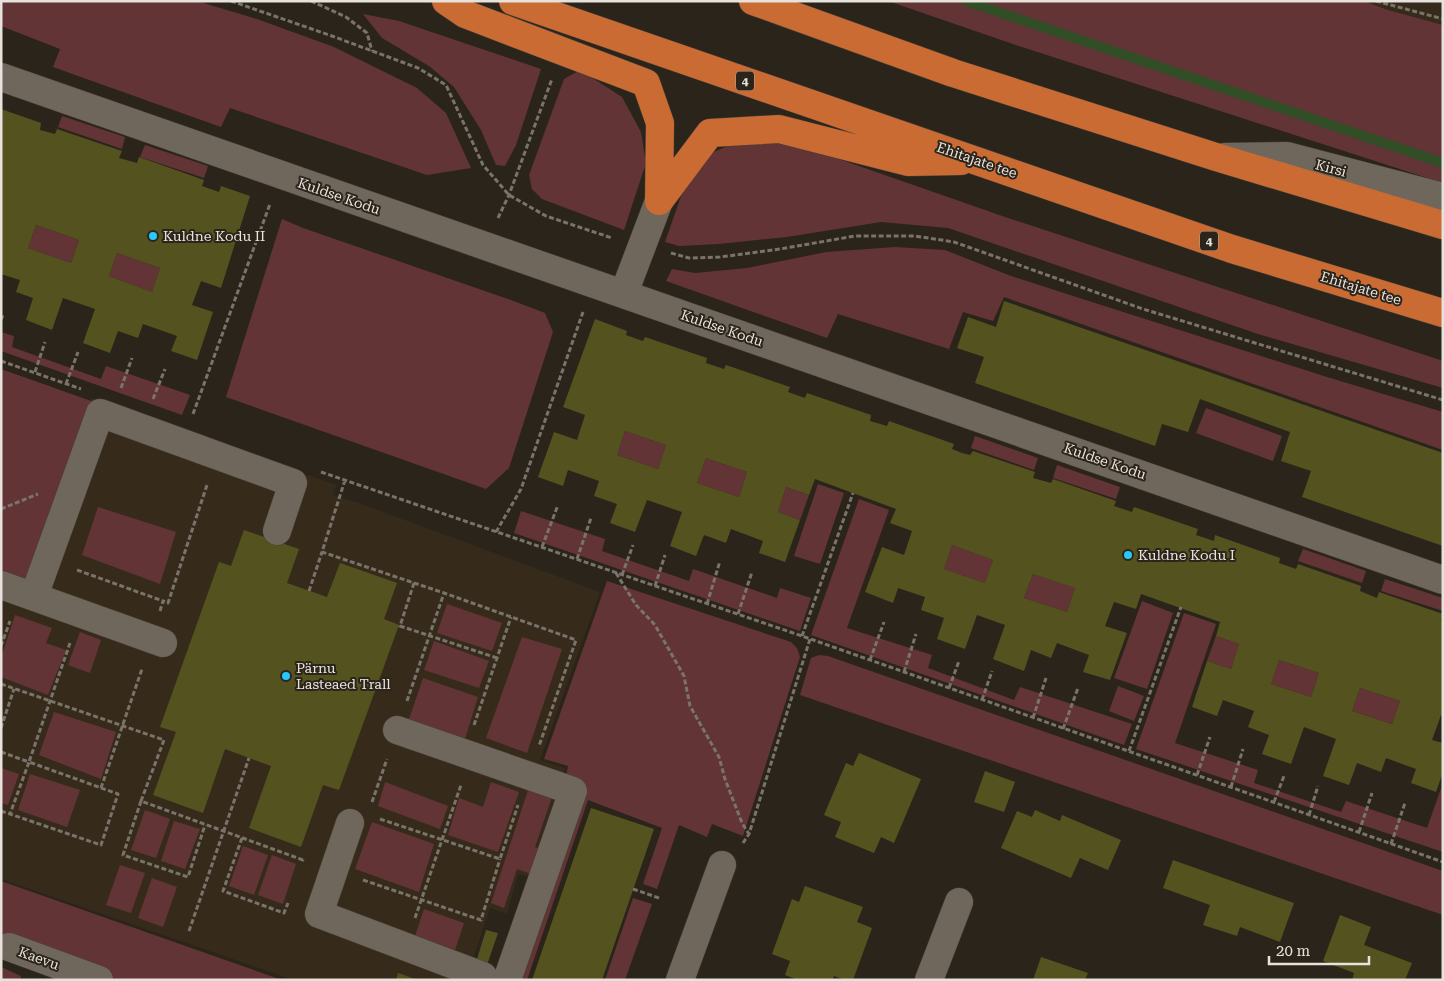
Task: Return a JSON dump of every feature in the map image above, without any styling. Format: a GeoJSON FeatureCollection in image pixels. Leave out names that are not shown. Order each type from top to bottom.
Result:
{"type":"FeatureCollection","features":[{"type":"Feature","properties":{"kind":"highway"},"geometry":{"type":"LineString","coordinates":[[446,1],[465,14],[646,83],[660,124],[658,201]]}},
{"type":"Feature","properties":{"kind":"highway","name":"Ehitajate tee"},"geometry":{"type":"LineString","coordinates":[[513,1],[1232,249],[1443,313]]}},
{"type":"Feature","properties":{"kind":"highway"},"geometry":{"type":"LineString","coordinates":[[753,1],[952,73],[1216,157],[1443,225]]}},
{"type":"Feature","properties":{"kind":"highway"},"geometry":{"type":"LineString","coordinates":[[658,201],[710,133],[779,129],[908,162],[977,160]]}},
{"type":"Feature","properties":{"kind":"street","name":"Kuldse Kodu"},"geometry":{"type":"LineString","coordinates":[[1,77],[1443,580]]}},
{"type":"Feature","properties":{"kind":"street","name":"Kirsi"},"geometry":{"type":"LineString","coordinates":[[1216,157],[1286,156],[1443,197]]}},
{"type":"Feature","properties":{"kind":"street"},"geometry":{"type":"LineString","coordinates":[[624,293],[658,201]]}},
{"type":"Feature","properties":{"kind":"street"},"geometry":{"type":"LineString","coordinates":[[34,596],[100,413],[293,483],[277,531]]}},
{"type":"Feature","properties":{"kind":"street"},"geometry":{"type":"LineString","coordinates":[[1,585],[157,641]]}},
{"type":"Feature","properties":{"kind":"street"},"geometry":{"type":"LineString","coordinates":[[398,730],[573,791],[507,980]]}},
{"type":"Feature","properties":{"kind":"street"},"geometry":{"type":"LineString","coordinates":[[350,824],[319,914],[483,976],[483,980]]}},
{"type":"Feature","properties":{"kind":"street"},"geometry":{"type":"LineString","coordinates":[[680,980],[722,865]]}},
{"type":"Feature","properties":{"kind":"street"},"geometry":{"type":"LineString","coordinates":[[929,980],[959,902]]}},
{"type":"Feature","properties":{"kind":"street","name":"Kaevu"},"geometry":{"type":"LineString","coordinates":[[8,947],[98,980]]}},
{"type":"Feature","properties":{"kind":"path"},"geometry":{"type":"LineString","coordinates":[[230,1],[418,68],[446,85],[483,165],[509,195],[546,216],[642,247],[689,258],[720,257],[855,236],[915,236],[954,242],[1143,309],[1443,400]]}},
{"type":"Feature","properties":{"kind":"path"},"geometry":{"type":"LineString","coordinates":[[311,1],[346,17],[367,33],[372,51]]}},
{"type":"Feature","properties":{"kind":"path"},"geometry":{"type":"LineString","coordinates":[[1376,1],[1443,19]]}},
{"type":"Feature","properties":{"kind":"path"},"geometry":{"type":"LineString","coordinates":[[485,246],[509,195],[555,72]]}},
{"type":"Feature","properties":{"kind":"path"},"geometry":{"type":"LineString","coordinates":[[192,417],[280,175]]}},
{"type":"Feature","properties":{"kind":"path"},"geometry":{"type":"LineString","coordinates":[[496,532],[521,489],[593,283]]}},
{"type":"Feature","properties":{"kind":"path"},"geometry":{"type":"LineString","coordinates":[[1,320],[3,315]]}},
{"type":"Feature","properties":{"kind":"path"},"geometry":{"type":"LineString","coordinates":[[35,372],[46,342]]}},
{"type":"Feature","properties":{"kind":"path"},"geometry":{"type":"LineString","coordinates":[[66,384],[78,352]]}},
{"type":"Feature","properties":{"kind":"path"},"geometry":{"type":"LineString","coordinates":[[120,393],[132,358]]}},
{"type":"Feature","properties":{"kind":"path"},"geometry":{"type":"LineString","coordinates":[[1,361],[85,390]]}},
{"type":"Feature","properties":{"kind":"path"},"geometry":{"type":"LineString","coordinates":[[151,404],[165,369]]}},
{"type":"Feature","properties":{"kind":"path"},"geometry":{"type":"LineString","coordinates":[[318,470],[802,636],[1443,862]]}},
{"type":"Feature","properties":{"kind":"path"},"geometry":{"type":"LineString","coordinates":[[309,591],[346,480]]}},
{"type":"Feature","properties":{"kind":"path"},"geometry":{"type":"LineString","coordinates":[[70,567],[168,603],[208,483]]}},
{"type":"Feature","properties":{"kind":"path"},"geometry":{"type":"LineString","coordinates":[[802,636],[853,493]]}},
{"type":"Feature","properties":{"kind":"path"},"geometry":{"type":"LineString","coordinates":[[542,547],[558,506]]}},
{"type":"Feature","properties":{"kind":"path"},"geometry":{"type":"LineString","coordinates":[[577,559],[590,518]]}},
{"type":"Feature","properties":{"kind":"path"},"geometry":{"type":"LineString","coordinates":[[622,575],[633,545]]}},
{"type":"Feature","properties":{"kind":"path"},"geometry":{"type":"LineString","coordinates":[[322,552],[576,640],[537,751]]}},
{"type":"Feature","properties":{"kind":"path"},"geometry":{"type":"LineString","coordinates":[[655,586],[665,555]]}},
{"type":"Feature","properties":{"kind":"path"},"geometry":{"type":"LineString","coordinates":[[707,604],[720,561]]}},
{"type":"Feature","properties":{"kind":"path"},"geometry":{"type":"LineString","coordinates":[[738,614],[752,572]]}},
{"type":"Feature","properties":{"kind":"path"},"geometry":{"type":"LineString","coordinates":[[616,573],[636,604],[654,625],[684,676],[690,706],[719,756],[738,814],[749,834]]}},
{"type":"Feature","properties":{"kind":"path"},"geometry":{"type":"LineString","coordinates":[[414,583],[400,626],[497,658]]}},
{"type":"Feature","properties":{"kind":"path"},"geometry":{"type":"LineString","coordinates":[[370,806],[398,730],[444,593]]}},
{"type":"Feature","properties":{"kind":"path"},"geometry":{"type":"LineString","coordinates":[[101,788],[157,641],[163,601]]}},
{"type":"Feature","properties":{"kind":"path"},"geometry":{"type":"LineString","coordinates":[[1128,751],[1181,607]]}},
{"type":"Feature","properties":{"kind":"path"},"geometry":{"type":"LineString","coordinates":[[473,730],[511,617]]}},
{"type":"Feature","properties":{"kind":"path"},"geometry":{"type":"LineString","coordinates":[[1,646],[10,620]]}},
{"type":"Feature","properties":{"kind":"path"},"geometry":{"type":"LineString","coordinates":[[870,660],[884,622]]}},
{"type":"Feature","properties":{"kind":"path"},"geometry":{"type":"LineString","coordinates":[[904,672],[916,634]]}},
{"type":"Feature","properties":{"kind":"path"},"geometry":{"type":"LineString","coordinates":[[722,865],[746,840],[749,834],[810,639]]}},
{"type":"Feature","properties":{"kind":"path"},"geometry":{"type":"LineString","coordinates":[[10,814],[71,640]]}},
{"type":"Feature","properties":{"kind":"path"},"geometry":{"type":"LineString","coordinates":[[949,688],[959,661]]}},
{"type":"Feature","properties":{"kind":"path"},"geometry":{"type":"LineString","coordinates":[[982,700],[992,671]]}},
{"type":"Feature","properties":{"kind":"path"},"geometry":{"type":"LineString","coordinates":[[1033,718],[1046,678]]}},
{"type":"Feature","properties":{"kind":"path"},"geometry":{"type":"LineString","coordinates":[[1,684],[164,740],[123,855],[188,877],[205,825]]}},
{"type":"Feature","properties":{"kind":"path"},"geometry":{"type":"LineString","coordinates":[[1063,728],[1078,688]]}},
{"type":"Feature","properties":{"kind":"path"},"geometry":{"type":"LineString","coordinates":[[1,728],[14,689]]}},
{"type":"Feature","properties":{"kind":"path"},"geometry":{"type":"LineString","coordinates":[[1197,775],[1210,737]]}},
{"type":"Feature","properties":{"kind":"path"},"geometry":{"type":"LineString","coordinates":[[1230,787],[1243,749]]}},
{"type":"Feature","properties":{"kind":"path"},"geometry":{"type":"LineString","coordinates":[[1,752],[118,794],[101,845],[1,811]]}},
{"type":"Feature","properties":{"kind":"path"},"geometry":{"type":"LineString","coordinates":[[189,931],[249,758]]}},
{"type":"Feature","properties":{"kind":"path"},"geometry":{"type":"LineString","coordinates":[[1274,802],[1284,776]]}},
{"type":"Feature","properties":{"kind":"path"},"geometry":{"type":"LineString","coordinates":[[405,947],[463,778]]}},
{"type":"Feature","properties":{"kind":"path"},"geometry":{"type":"LineString","coordinates":[[1309,815],[1318,786]]}},
{"type":"Feature","properties":{"kind":"path"},"geometry":{"type":"LineString","coordinates":[[1359,832],[1372,792]]}},
{"type":"Feature","properties":{"kind":"path"},"geometry":{"type":"LineString","coordinates":[[334,870],[481,920],[520,798]]}},
{"type":"Feature","properties":{"kind":"path"},"geometry":{"type":"LineString","coordinates":[[141,801],[303,860]]}},
{"type":"Feature","properties":{"kind":"path"},"geometry":{"type":"LineString","coordinates":[[1391,844],[1405,803]]}},
{"type":"Feature","properties":{"kind":"path"},"geometry":{"type":"LineString","coordinates":[[377,818],[500,859]]}},
{"type":"Feature","properties":{"kind":"path"},"geometry":{"type":"LineString","coordinates":[[242,838],[223,891],[284,913],[290,895]]}},
{"type":"Feature","properties":{"kind":"path"},"geometry":{"type":"LineString","coordinates":[[300,869],[306,851]]}},
{"type":"Feature","properties":{"kind":"path"},"geometry":{"type":"LineString","coordinates":[[633,889],[659,898]]}},
{"type":"Feature","properties":{"kind":"shaded area"},"geometry":{"type":"Polygon","coordinates":[[[1,1],[197,1],[257,19],[334,47],[417,88],[446,113],[471,168],[427,175],[230,108],[221,127],[53,67],[60,49],[1,26],[1,1]]]}},
{"type":"Feature","properties":{"kind":"shaded area"},"geometry":{"type":"Polygon","coordinates":[[[888,1],[1364,1],[1388,10],[1443,25],[1443,183],[1019,46],[888,1]]]}},
{"type":"Feature","properties":{"kind":"shaded area"},"geometry":{"type":"Polygon","coordinates":[[[1364,1],[1443,1],[1443,25],[1388,10],[1364,1]]]}},
{"type":"Feature","properties":{"kind":"shaded area"},"geometry":{"type":"Polygon","coordinates":[[[363,14],[399,21],[541,69],[516,145],[505,166],[496,165],[481,130],[454,87],[429,66],[382,38],[363,14]]]}},
{"type":"Feature","properties":{"kind":"shaded area"},"geometry":{"type":"Polygon","coordinates":[[[580,70],[622,97],[641,132],[646,163],[624,230],[542,199],[532,189],[529,175],[564,79],[580,70]]]}},
{"type":"Feature","properties":{"kind":"shaded area"},"geometry":{"type":"Polygon","coordinates":[[[62,116],[125,137],[122,149],[58,127],[62,116]]]}},
{"type":"Feature","properties":{"kind":"shaded area"},"geometry":{"type":"Polygon","coordinates":[[[737,142],[775,143],[816,151],[1005,217],[1443,361],[1443,388],[1258,334],[948,228],[881,222],[787,237],[719,244],[679,246],[665,242],[687,179],[709,154],[737,142]]]}},
{"type":"Feature","properties":{"kind":"shaded area"},"geometry":{"type":"Polygon","coordinates":[[[145,145],[208,166],[204,178],[140,157],[145,145]]]}},
{"type":"Feature","properties":{"kind":"shaded area"},"geometry":{"type":"Polygon","coordinates":[[[282,219],[545,313],[553,332],[509,468],[486,489],[226,397],[282,219]]]}},
{"type":"Feature","properties":{"kind":"shaded area"},"geometry":{"type":"Polygon","coordinates":[[[36,225],[79,240],[71,263],[28,248],[36,225]]]}},
{"type":"Feature","properties":{"kind":"shaded area"},"geometry":{"type":"Polygon","coordinates":[[[895,247],[945,250],[1011,276],[1443,412],[1443,450],[1004,297],[993,321],[963,312],[949,349],[838,314],[827,338],[666,281],[672,269],[695,273],[747,268],[826,252],[895,247]]]}},
{"type":"Feature","properties":{"kind":"shaded area"},"geometry":{"type":"Polygon","coordinates":[[[117,253],[160,268],[152,292],[109,276],[117,253]]]}},
{"type":"Feature","properties":{"kind":"shaded area"},"geometry":{"type":"Polygon","coordinates":[[[1,332],[14,336],[12,347],[101,379],[106,366],[190,395],[182,415],[1,351],[1,332]]]}},
{"type":"Feature","properties":{"kind":"shaded area"},"geometry":{"type":"Polygon","coordinates":[[[1,369],[94,402],[30,585],[1,574],[1,369]]]}},
{"type":"Feature","properties":{"kind":"shaded area","name":"Pärnu Lasteaed Trall"},"geometry":{"type":"Polygon","coordinates":[[[91,398],[336,485],[333,495],[600,592],[540,760],[565,768],[539,846],[539,879],[518,874],[507,914],[490,908],[466,980],[294,980],[1,879],[1,570],[34,566],[91,398]]]}},
{"type":"Feature","properties":{"kind":"shaded area"},"geometry":{"type":"Polygon","coordinates":[[[1206,408],[1282,436],[1273,461],[1196,433],[1206,408]]]}},
{"type":"Feature","properties":{"kind":"shaded area"},"geometry":{"type":"Polygon","coordinates":[[[625,431],[666,445],[658,469],[617,455],[625,431]]]}},
{"type":"Feature","properties":{"kind":"shaded area"},"geometry":{"type":"Polygon","coordinates":[[[975,436],[1038,458],[1034,470],[971,448],[975,436]]]}},
{"type":"Feature","properties":{"kind":"shaded area"},"geometry":{"type":"Polygon","coordinates":[[[706,458],[747,472],[739,497],[697,483],[706,458]]]}},
{"type":"Feature","properties":{"kind":"shaded area"},"geometry":{"type":"Polygon","coordinates":[[[1057,465],[1120,487],[1116,499],[1053,478],[1057,465]]]}},
{"type":"Feature","properties":{"kind":"shaded area"},"geometry":{"type":"Polygon","coordinates":[[[818,484],[844,493],[820,564],[794,556],[818,484]]]}},
{"type":"Feature","properties":{"kind":"shaded area"},"geometry":{"type":"Polygon","coordinates":[[[786,487],[809,495],[800,520],[778,512],[786,487]]]}},
{"type":"Feature","properties":{"kind":"shaded area"},"geometry":{"type":"Polygon","coordinates":[[[859,499],[889,510],[847,628],[932,655],[928,668],[1014,700],[1020,687],[1132,724],[1124,745],[811,635],[859,499]]]}},
{"type":"Feature","properties":{"kind":"shaded area"},"geometry":{"type":"Polygon","coordinates":[[[98,507],[176,532],[160,584],[82,555],[98,507]]]}},
{"type":"Feature","properties":{"kind":"shaded area"},"geometry":{"type":"Polygon","coordinates":[[[521,511],[605,539],[602,551],[689,581],[693,569],[777,598],[780,588],[811,598],[800,631],[514,533],[521,511]]]}},
{"type":"Feature","properties":{"kind":"shaded area"},"geometry":{"type":"Polygon","coordinates":[[[952,545],[993,560],[985,583],[944,569],[952,545]]]}},
{"type":"Feature","properties":{"kind":"shaded area"},"geometry":{"type":"Polygon","coordinates":[[[1303,549],[1366,571],[1362,583],[1298,561],[1303,549]]]}},
{"type":"Feature","properties":{"kind":"shaded area"},"geometry":{"type":"Polygon","coordinates":[[[1033,574],[1075,588],[1067,612],[1024,598],[1033,574]]]}},
{"type":"Feature","properties":{"kind":"shaded area"},"geometry":{"type":"Polygon","coordinates":[[[1385,579],[1443,598],[1443,611],[1381,591],[1385,579]]]}},
{"type":"Feature","properties":{"kind":"shaded area"},"geometry":{"type":"Polygon","coordinates":[[[607,581],[791,642],[797,648],[800,657],[743,836],[712,824],[707,837],[679,825],[657,889],[643,884],[662,828],[588,800],[527,980],[514,980],[568,766],[544,759],[607,581]]]}},
{"type":"Feature","properties":{"kind":"shaded area"},"geometry":{"type":"Polygon","coordinates":[[[1142,601],[1173,613],[1147,689],[1114,678],[1142,601]]]}},
{"type":"Feature","properties":{"kind":"shaded area"},"geometry":{"type":"Polygon","coordinates":[[[447,604],[502,623],[492,651],[437,633],[447,604]]]}},
{"type":"Feature","properties":{"kind":"shaded area"},"geometry":{"type":"Polygon","coordinates":[[[1184,613],[1216,624],[1175,743],[1258,770],[1254,783],[1341,812],[1346,801],[1427,828],[1443,783],[1443,852],[1136,749],[1184,613]]]}},
{"type":"Feature","properties":{"kind":"shaded area"},"geometry":{"type":"Polygon","coordinates":[[[15,615],[52,628],[46,643],[66,650],[48,695],[1,677],[1,658],[15,615]]]}},
{"type":"Feature","properties":{"kind":"shaded area"},"geometry":{"type":"Polygon","coordinates":[[[80,632],[101,640],[90,673],[68,665],[80,632]]]}},
{"type":"Feature","properties":{"kind":"shaded area"},"geometry":{"type":"Polygon","coordinates":[[[1216,636],[1239,644],[1231,669],[1207,661],[1216,636]]]}},
{"type":"Feature","properties":{"kind":"shaded area"},"geometry":{"type":"Polygon","coordinates":[[[522,637],[562,649],[527,753],[486,738],[522,637]]]}},
{"type":"Feature","properties":{"kind":"shaded area"},"geometry":{"type":"Polygon","coordinates":[[[434,641],[489,661],[479,688],[424,670],[434,641]]]}},
{"type":"Feature","properties":{"kind":"shaded area"},"geometry":{"type":"Polygon","coordinates":[[[819,655],[828,656],[1443,871],[1443,915],[800,695],[811,658],[819,655]]]}},
{"type":"Feature","properties":{"kind":"shaded area"},"geometry":{"type":"Polygon","coordinates":[[[1279,660],[1319,673],[1311,697],[1271,684],[1279,660]]]}},
{"type":"Feature","properties":{"kind":"shaded area"},"geometry":{"type":"Polygon","coordinates":[[[423,678],[478,697],[465,739],[409,719],[423,678]]]}},
{"type":"Feature","properties":{"kind":"shaded area"},"geometry":{"type":"Polygon","coordinates":[[[1118,686],[1144,696],[1134,721],[1109,711],[1118,686]]]}},
{"type":"Feature","properties":{"kind":"shaded area"},"geometry":{"type":"Polygon","coordinates":[[[1360,688],[1400,701],[1392,724],[1352,711],[1360,688]]]}},
{"type":"Feature","properties":{"kind":"shaded area"},"geometry":{"type":"Polygon","coordinates":[[[54,712],[116,732],[101,779],[39,755],[54,712]]]}},
{"type":"Feature","properties":{"kind":"shaded area"},"geometry":{"type":"Polygon","coordinates":[[[1,768],[19,774],[8,805],[1,803],[1,768]]]}},
{"type":"Feature","properties":{"kind":"shaded area"},"geometry":{"type":"Polygon","coordinates":[[[30,774],[80,790],[67,827],[18,810],[30,774]]]}},
{"type":"Feature","properties":{"kind":"shaded area"},"geometry":{"type":"Polygon","coordinates":[[[385,782],[448,806],[440,829],[378,806],[385,782]]]}},
{"type":"Feature","properties":{"kind":"shaded area"},"geometry":{"type":"Polygon","coordinates":[[[491,782],[519,792],[498,852],[448,835],[459,798],[483,807],[491,782]]]}},
{"type":"Feature","properties":{"kind":"shaded area"},"geometry":{"type":"Polygon","coordinates":[[[528,790],[552,797],[535,847],[546,852],[537,876],[517,869],[504,908],[491,903],[528,790]]]}},
{"type":"Feature","properties":{"kind":"shaded area"},"geometry":{"type":"Polygon","coordinates":[[[145,810],[170,819],[156,858],[131,850],[145,810]]]}},
{"type":"Feature","properties":{"kind":"shaded area"},"geometry":{"type":"Polygon","coordinates":[[[174,821],[200,829],[185,869],[161,861],[174,821]]]}},
{"type":"Feature","properties":{"kind":"shaded area"},"geometry":{"type":"Polygon","coordinates":[[[372,822],[434,844],[419,892],[355,869],[372,822]]]}},
{"type":"Feature","properties":{"kind":"shaded area"},"geometry":{"type":"Polygon","coordinates":[[[243,846],[268,855],[254,895],[229,886],[243,846]]]}},
{"type":"Feature","properties":{"kind":"shaded area"},"geometry":{"type":"Polygon","coordinates":[[[272,855],[296,864],[283,904],[258,895],[272,855]]]}},
{"type":"Feature","properties":{"kind":"shaded area"},"geometry":{"type":"Polygon","coordinates":[[[120,865],[145,873],[131,913],[106,905],[120,865]]]}},
{"type":"Feature","properties":{"kind":"shaded area"},"geometry":{"type":"Polygon","coordinates":[[[152,878],[177,887],[163,927],[138,918],[152,878]]]}},
{"type":"Feature","properties":{"kind":"shaded area"},"geometry":{"type":"Polygon","coordinates":[[[1,881],[282,980],[119,980],[1,937],[1,881]]]}},
{"type":"Feature","properties":{"kind":"shaded area"},"geometry":{"type":"Polygon","coordinates":[[[633,898],[652,904],[625,980],[605,980],[633,898]]]}},
{"type":"Feature","properties":{"kind":"shaded area"},"geometry":{"type":"Polygon","coordinates":[[[424,909],[464,923],[455,950],[415,936],[424,909]]]}},
{"type":"Feature","properties":{"kind":"shaded area"},"geometry":{"type":"Polygon","coordinates":[[[1,967],[21,976],[20,980],[1,980],[1,967]]]}},
{"type":"Feature","properties":{"kind":"building","name":"Kuldne Kodu II"},"geometry":{"type":"Polygon","coordinates":[[[1,109],[41,123],[40,130],[55,134],[57,129],[122,151],[119,158],[137,163],[139,157],[204,180],[202,186],[219,192],[221,186],[250,196],[221,288],[201,281],[192,305],[213,312],[197,360],[171,351],[177,336],[143,324],[138,338],[118,331],[110,353],[83,343],[95,309],[63,298],[52,330],[26,320],[33,298],[16,292],[20,280],[1,274],[1,109]],[[36,225],[28,248],[71,263],[79,240],[36,225]],[[117,253],[109,276],[152,292],[160,268],[117,253]]]}},
{"type":"Feature","properties":{"kind":"building"},"geometry":{"type":"Polygon","coordinates":[[[1004,301],[1443,453],[1443,546],[1302,497],[1311,471],[1281,461],[1290,432],[1200,399],[1188,432],[1162,424],[1155,446],[975,383],[984,357],[957,348],[968,317],[996,327],[1004,301]]]}},
{"type":"Feature","properties":{"kind":"building","name":"Kuldne Kodu I"},"geometry":{"type":"Polygon","coordinates":[[[595,319],[627,331],[626,335],[643,341],[645,337],[707,358],[706,363],[724,369],[726,365],[790,387],[788,392],[805,398],[807,393],[871,415],[870,421],[887,426],[889,421],[954,444],[952,449],[962,453],[970,455],[973,451],[1035,472],[1033,478],[1051,483],[1053,479],[1116,501],[1114,506],[1132,512],[1134,507],[1198,529],[1196,535],[1214,541],[1215,535],[1280,558],[1279,563],[1296,569],[1298,564],[1361,586],[1360,591],[1377,598],[1379,592],[1443,614],[1441,621],[1443,621],[1443,716],[1441,715],[1432,740],[1443,743],[1443,772],[1436,792],[1411,783],[1416,769],[1386,758],[1381,772],[1357,763],[1349,785],[1323,776],[1336,739],[1304,727],[1291,764],[1262,754],[1269,735],[1248,727],[1254,711],[1223,700],[1217,716],[1192,707],[1207,661],[1231,669],[1239,644],[1216,636],[1220,622],[1141,594],[1136,609],[1114,602],[1105,626],[1127,633],[1110,680],[1083,672],[1089,655],[1057,643],[1051,658],[1031,650],[1024,671],[993,659],[1005,625],[977,615],[965,649],[937,639],[944,618],[921,610],[925,597],[898,588],[893,603],[865,592],[882,547],[904,555],[912,531],[890,523],[896,509],[815,479],[809,495],[786,487],[778,512],[800,520],[785,562],[759,553],[763,541],[731,529],[726,543],[704,535],[696,556],[670,546],[682,512],[647,500],[635,532],[610,523],[617,504],[594,496],[599,481],[568,470],[563,486],[538,477],[554,432],[577,440],[585,415],[563,407],[595,319]],[[625,431],[617,455],[658,469],[666,445],[625,431]],[[706,458],[697,483],[739,497],[747,472],[706,458]],[[952,545],[944,569],[985,583],[993,560],[952,545]],[[1033,574],[1024,598],[1067,612],[1075,588],[1033,574]],[[1279,660],[1271,684],[1311,697],[1319,673],[1279,660]],[[1360,688],[1352,711],[1392,724],[1400,701],[1360,688]]]}},
{"type":"Feature","properties":{"kind":"building"},"geometry":{"type":"Polygon","coordinates":[[[244,530],[299,549],[287,583],[327,597],[340,563],[397,583],[384,619],[399,625],[339,790],[323,785],[301,847],[249,828],[271,766],[225,749],[203,813],[153,795],[176,732],[160,727],[219,562],[231,566],[244,530]]]}},
{"type":"Feature","properties":{"kind":"building"},"geometry":{"type":"Polygon","coordinates":[[[859,753],[921,779],[894,843],[881,837],[874,853],[835,837],[841,822],[824,815],[846,763],[853,766],[859,753]]]}},
{"type":"Feature","properties":{"kind":"building"},"geometry":{"type":"Polygon","coordinates":[[[985,771],[1015,782],[1004,812],[974,802],[985,771]]]}},
{"type":"Feature","properties":{"kind":"building"},"geometry":{"type":"Polygon","coordinates":[[[591,808],[654,829],[602,980],[532,980],[591,808]]]}},
{"type":"Feature","properties":{"kind":"building"},"geometry":{"type":"Polygon","coordinates":[[[1035,810],[1060,821],[1062,815],[1121,840],[1108,870],[1080,858],[1071,878],[1001,848],[1017,811],[1032,817],[1035,810]]]}},
{"type":"Feature","properties":{"kind":"building"},"geometry":{"type":"Polygon","coordinates":[[[1173,860],[1294,903],[1280,942],[1240,927],[1237,936],[1203,925],[1210,905],[1163,888],[1173,860]]]}},
{"type":"Feature","properties":{"kind":"building"},"geometry":{"type":"Polygon","coordinates":[[[805,886],[863,907],[857,922],[872,928],[853,980],[845,980],[834,976],[832,980],[798,980],[785,975],[790,961],[772,954],[792,899],[799,902],[805,886]]]}},
{"type":"Feature","properties":{"kind":"building"},"geometry":{"type":"Polygon","coordinates":[[[1340,915],[1371,927],[1364,945],[1412,963],[1405,980],[1352,980],[1354,973],[1323,961],[1340,915]]]}},
{"type":"Feature","properties":{"kind":"building"},"geometry":{"type":"Polygon","coordinates":[[[486,930],[498,933],[487,965],[476,962],[486,930]]]}},
{"type":"Feature","properties":{"kind":"building"},"geometry":{"type":"Polygon","coordinates":[[[1041,957],[1088,973],[1085,980],[1033,980],[1041,957]]]}},
{"type":"Feature","properties":{"kind":"building"},"geometry":{"type":"Polygon","coordinates":[[[398,973],[415,979],[415,980],[396,980],[398,973]]]}},
{"type":"Feature","properties":{"kind":"waterway"},"geometry":{"type":"LineString","coordinates":[[966,1],[1443,163]]}},
{"type":"Feature","properties":{"kind":"place","name":"Kuldne Kodu II"},"geometry":{"type":"Point","coordinates":[153,236]}},
{"type":"Feature","properties":{"kind":"place","name":"Kuldne Kodu I"},"geometry":{"type":"Point","coordinates":[1128,555]}},
{"type":"Feature","properties":{"kind":"place","name":"Pärnu Lasteaed Trall"},"geometry":{"type":"Point","coordinates":[286,676]}}]}
